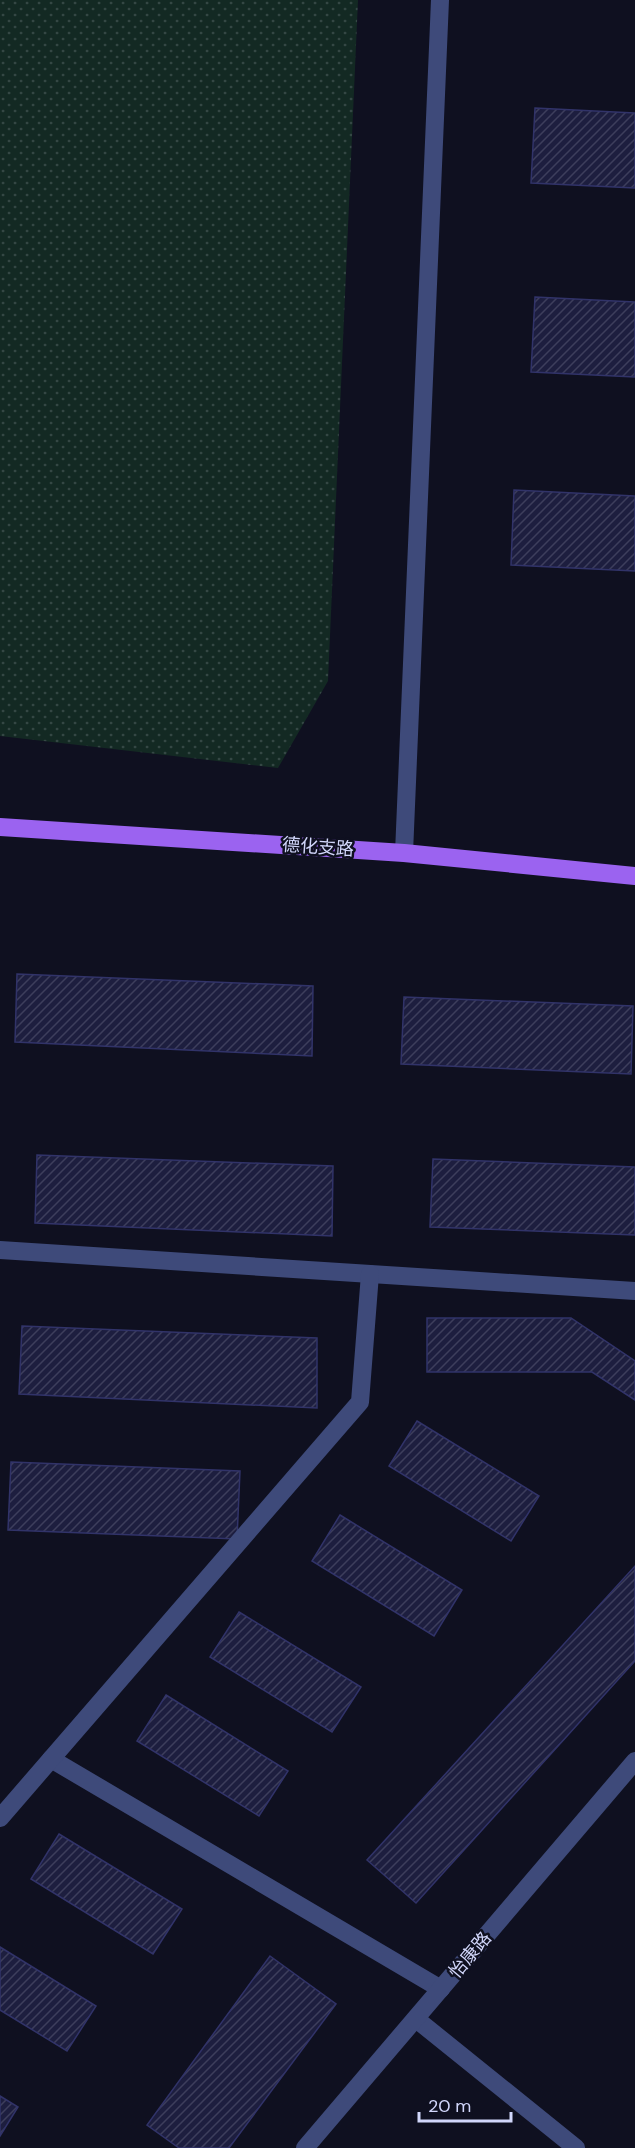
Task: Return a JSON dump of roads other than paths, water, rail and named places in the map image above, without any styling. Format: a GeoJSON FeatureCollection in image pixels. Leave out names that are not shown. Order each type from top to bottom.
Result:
{"type":"FeatureCollection","features":[{"type":"Feature","properties":{"kind":"main road","name":"德化支路"},"geometry":{"type":"LineString","coordinates":[[0,827],[405,853],[635,876]]}},
{"type":"Feature","properties":{"kind":"street"},"geometry":{"type":"LineString","coordinates":[[405,853],[440,0]]}},
{"type":"Feature","properties":{"kind":"street"},"geometry":{"type":"LineString","coordinates":[[0,1250],[635,1291]]}},
{"type":"Feature","properties":{"kind":"street"},"geometry":{"type":"LineString","coordinates":[[0,1818],[360,1402],[370,1274]]}},
{"type":"Feature","properties":{"kind":"street"},"geometry":{"type":"LineString","coordinates":[[51,1759],[441,1989]]}},
{"type":"Feature","properties":{"kind":"street","name":"怡康路"},"geometry":{"type":"LineString","coordinates":[[305,2148],[635,1761]]}},
{"type":"Feature","properties":{"kind":"street"},"geometry":{"type":"LineString","coordinates":[[416,2019],[576,2148]]}}]}
